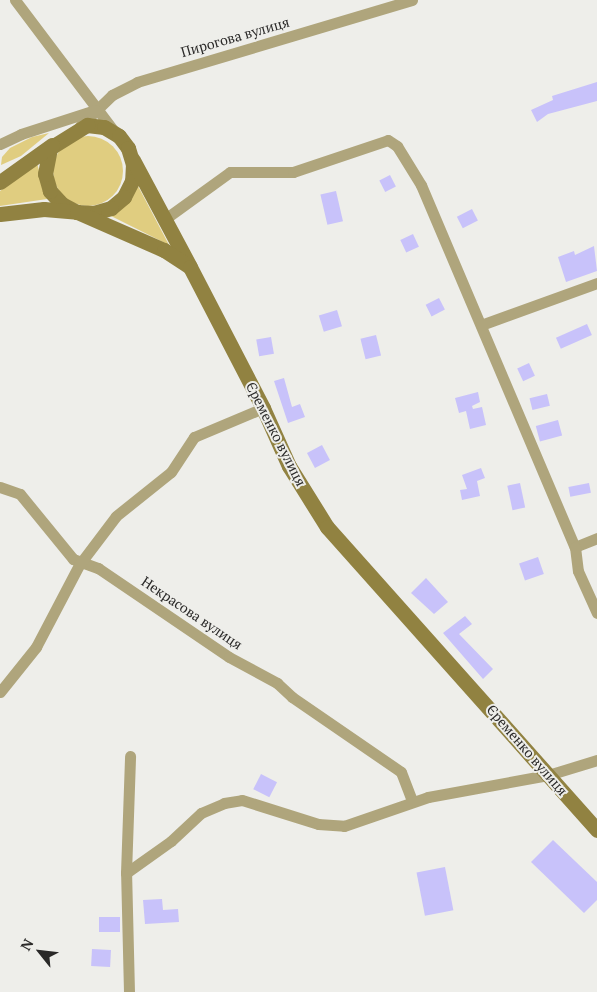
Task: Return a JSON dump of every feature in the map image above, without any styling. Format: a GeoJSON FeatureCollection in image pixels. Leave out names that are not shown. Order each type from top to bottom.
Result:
{"type":"FeatureCollection","features":[{"type":"Feature","properties":{"kind":"street"},"geometry":{"type":"LineString","coordinates":[[16,0],[58,53],[95,110],[119,136],[190,267]]}},
{"type":"Feature","properties":{"kind":"street","name":"Пирогова вулиця"},"geometry":{"type":"LineString","coordinates":[[80,126],[112,95],[137,82],[412,0]]}},
{"type":"Feature","properties":{"kind":"street"},"geometry":{"type":"LineString","coordinates":[[0,144],[21,134],[95,110]]}},
{"type":"Feature","properties":{"kind":"street"},"geometry":{"type":"LineString","coordinates":[[2,177],[80,126],[104,127],[119,136]]}},
{"type":"Feature","properties":{"kind":"street"},"geometry":{"type":"LineString","coordinates":[[62,138],[50,148],[47,156],[47,182],[55,198],[77,212],[103,211],[124,197],[133,173],[131,156]]}},
{"type":"Feature","properties":{"kind":"street"},"geometry":{"type":"LineString","coordinates":[[165,219],[230,172],[293,172],[388,140],[397,146],[421,185],[481,325],[576,547],[578,571],[597,613]]}},
{"type":"Feature","properties":{"kind":"street","name":"Єременко вулиця"},"geometry":{"type":"LineString","coordinates":[[0,214],[44,209],[77,212],[164,250],[190,267],[263,408],[289,466],[327,527],[597,830]]}},
{"type":"Feature","properties":{"kind":"street"},"geometry":{"type":"LineString","coordinates":[[481,325],[597,283]]}},
{"type":"Feature","properties":{"kind":"street"},"geometry":{"type":"LineString","coordinates":[[0,692],[36,647],[82,562],[116,516],[171,472],[194,437],[263,408]]}},
{"type":"Feature","properties":{"kind":"street","name":"Некрасова вулиця"},"geometry":{"type":"LineString","coordinates":[[0,487],[20,494],[72,559],[98,568],[230,657],[278,682],[292,697],[346,731],[402,772],[412,801]]}},
{"type":"Feature","properties":{"kind":"street"},"geometry":{"type":"LineString","coordinates":[[576,547],[597,538]]}},
{"type":"Feature","properties":{"kind":"street"},"geometry":{"type":"LineString","coordinates":[[129,992],[126,874],[130,756]]}},
{"type":"Feature","properties":{"kind":"street"},"geometry":{"type":"LineString","coordinates":[[126,874],[171,841],[201,813],[224,803],[242,800],[318,824],[344,826],[412,801],[548,774],[597,760]]}},
{"type":"Feature","properties":{"kind":"shaded area"},"geometry":{"type":"Polygon","coordinates":[[[49,133],[21,156],[1,165],[2,157],[10,148],[32,137],[49,133]]]}},
{"type":"Feature","properties":{"kind":"shaded area"},"geometry":{"type":"Polygon","coordinates":[[[88,136],[101,139],[113,146],[120,158],[123,171],[120,184],[113,196],[101,203],[88,206],[75,203],[63,196],[56,184],[53,171],[56,158],[63,146],[75,139],[88,136]]]}},
{"type":"Feature","properties":{"kind":"shaded area"},"geometry":{"type":"Polygon","coordinates":[[[37,163],[47,199],[0,206],[0,191],[37,163]]]}},
{"type":"Feature","properties":{"kind":"shaded area"},"geometry":{"type":"Polygon","coordinates":[[[138,186],[169,245],[111,216],[138,186]]]}},
{"type":"Feature","properties":{"kind":"building"},"geometry":{"type":"Polygon","coordinates":[[[597,82],[597,101],[548,114],[537,122],[531,110],[553,100],[552,96],[597,82]]]}},
{"type":"Feature","properties":{"kind":"building"},"geometry":{"type":"Polygon","coordinates":[[[390,175],[396,187],[385,192],[379,180],[390,175]]]}},
{"type":"Feature","properties":{"kind":"building"},"geometry":{"type":"Polygon","coordinates":[[[336,191],[343,221],[327,225],[320,195],[336,191]]]}},
{"type":"Feature","properties":{"kind":"building"},"geometry":{"type":"Polygon","coordinates":[[[472,209],[478,221],[463,228],[457,217],[472,209]]]}},
{"type":"Feature","properties":{"kind":"building"},"geometry":{"type":"Polygon","coordinates":[[[413,234],[419,247],[406,253],[400,240],[413,234]]]}},
{"type":"Feature","properties":{"kind":"building"},"geometry":{"type":"Polygon","coordinates":[[[594,246],[597,271],[566,282],[558,257],[574,251],[575,255],[594,246]]]}},
{"type":"Feature","properties":{"kind":"building"},"geometry":{"type":"Polygon","coordinates":[[[439,298],[445,310],[432,316],[426,305],[439,298]]]}},
{"type":"Feature","properties":{"kind":"building"},"geometry":{"type":"Polygon","coordinates":[[[337,310],[342,326],[324,332],[319,316],[337,310]]]}},
{"type":"Feature","properties":{"kind":"building"},"geometry":{"type":"Polygon","coordinates":[[[587,324],[592,335],[561,349],[556,338],[587,324]]]}},
{"type":"Feature","properties":{"kind":"building"},"geometry":{"type":"Polygon","coordinates":[[[376,335],[381,355],[366,359],[360,339],[376,335]]]}},
{"type":"Feature","properties":{"kind":"building"},"geometry":{"type":"Polygon","coordinates":[[[271,337],[274,354],[259,356],[256,340],[271,337]]]}},
{"type":"Feature","properties":{"kind":"building"},"geometry":{"type":"Polygon","coordinates":[[[529,363],[535,376],[523,381],[517,368],[529,363]]]}},
{"type":"Feature","properties":{"kind":"building"},"geometry":{"type":"Polygon","coordinates":[[[284,378],[292,407],[300,404],[305,417],[288,423],[274,381],[284,378]]]}},
{"type":"Feature","properties":{"kind":"building"},"geometry":{"type":"Polygon","coordinates":[[[478,392],[480,402],[472,406],[473,409],[482,407],[486,425],[470,429],[466,411],[459,413],[455,398],[478,392]]]}},
{"type":"Feature","properties":{"kind":"building"},"geometry":{"type":"Polygon","coordinates":[[[547,394],[550,406],[532,410],[530,398],[547,394]]]}},
{"type":"Feature","properties":{"kind":"building"},"geometry":{"type":"Polygon","coordinates":[[[558,420],[562,435],[540,441],[536,426],[558,420]]]}},
{"type":"Feature","properties":{"kind":"building"},"geometry":{"type":"Polygon","coordinates":[[[322,445],[330,460],[315,468],[307,453],[322,445]]]}},
{"type":"Feature","properties":{"kind":"building"},"geometry":{"type":"Polygon","coordinates":[[[481,468],[485,478],[477,481],[480,496],[462,500],[460,490],[467,489],[462,475],[481,468]]]}},
{"type":"Feature","properties":{"kind":"building"},"geometry":{"type":"Polygon","coordinates":[[[520,483],[525,507],[512,510],[507,486],[520,483]]]}},
{"type":"Feature","properties":{"kind":"building"},"geometry":{"type":"Polygon","coordinates":[[[589,483],[591,493],[570,497],[568,487],[589,483]]]}},
{"type":"Feature","properties":{"kind":"building"},"geometry":{"type":"Polygon","coordinates":[[[538,557],[544,574],[525,581],[519,564],[538,557]]]}},
{"type":"Feature","properties":{"kind":"building"},"geometry":{"type":"Polygon","coordinates":[[[426,578],[448,602],[434,614],[411,593],[426,578]]]}},
{"type":"Feature","properties":{"kind":"building"},"geometry":{"type":"Polygon","coordinates":[[[465,616],[472,624],[459,634],[493,669],[483,679],[443,633],[465,616]]]}},
{"type":"Feature","properties":{"kind":"building"},"geometry":{"type":"Polygon","coordinates":[[[261,774],[277,782],[269,797],[253,789],[261,774]]]}},
{"type":"Feature","properties":{"kind":"building"},"geometry":{"type":"Polygon","coordinates":[[[553,840],[597,882],[597,900],[584,913],[531,862],[553,840]]]}},
{"type":"Feature","properties":{"kind":"building"},"geometry":{"type":"Polygon","coordinates":[[[445,867],[453,910],[425,916],[417,873],[445,867]]]}},
{"type":"Feature","properties":{"kind":"building"},"geometry":{"type":"Polygon","coordinates":[[[162,899],[163,910],[178,909],[179,922],[145,924],[143,900],[162,899]]]}},
{"type":"Feature","properties":{"kind":"building"},"geometry":{"type":"Polygon","coordinates":[[[99,917],[120,917],[120,932],[99,932],[99,917]]]}},
{"type":"Feature","properties":{"kind":"building"},"geometry":{"type":"Polygon","coordinates":[[[92,949],[111,950],[110,967],[91,966],[92,949]]]}}]}
